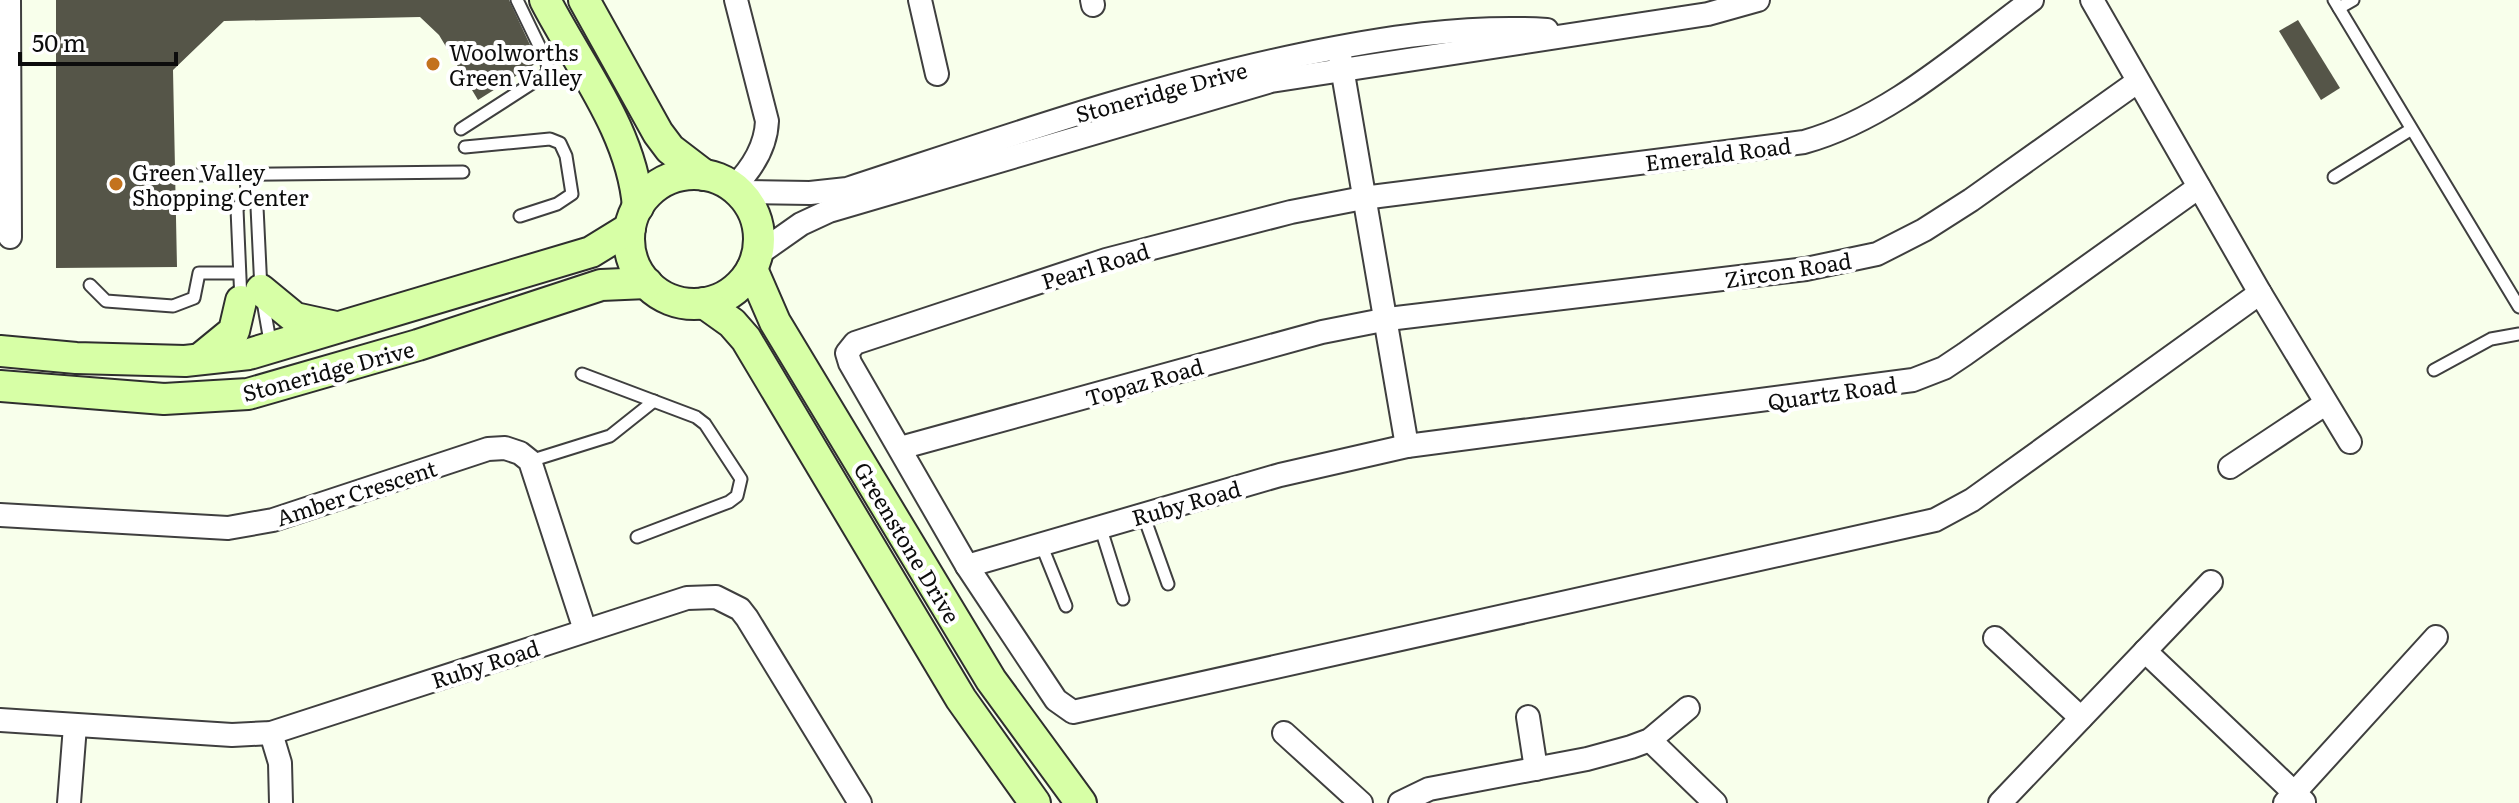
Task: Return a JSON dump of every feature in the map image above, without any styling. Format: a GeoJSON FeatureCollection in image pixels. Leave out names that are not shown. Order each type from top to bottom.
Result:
{"type":"FeatureCollection","features":[{"type":"Feature","properties":{"kind":"main road"},"geometry":{"type":"LineString","coordinates":[[545,0],[626,148],[636,181],[633,261],[647,283],[672,300],[704,303],[729,294],[754,262],[757,224],[750,206],[736,190],[704,175],[681,158],[658,133],[584,0]]}},
{"type":"Feature","properties":{"kind":"main road"},"geometry":{"type":"LineString","coordinates":[[634,218],[664,182],[683,175],[704,175]]}},
{"type":"Feature","properties":{"kind":"main road","name":"Stoneridge Drive"},"geometry":{"type":"LineString","coordinates":[[0,351],[76,358],[199,359],[253,344],[340,328],[591,252],[634,218]]}},
{"type":"Feature","properties":{"kind":"main road","name":"Greenstone Drive"},"geometry":{"type":"LineString","coordinates":[[754,262],[775,322],[991,680],[1081,803]]}},
{"type":"Feature","properties":{"kind":"main road","name":"Stoneridge Drive"},"geometry":{"type":"LineString","coordinates":[[0,386],[116,397],[214,398],[274,388],[601,285],[647,283]]}},
{"type":"Feature","properties":{"kind":"main road"},"geometry":{"type":"LineString","coordinates":[[199,359],[230,336],[237,326],[247,288],[295,318],[340,328]]}},
{"type":"Feature","properties":{"kind":"main road","name":"Greenstone Drive"},"geometry":{"type":"LineString","coordinates":[[704,303],[732,323],[746,339],[961,699],[1035,803]]}},
{"type":"Feature","properties":{"kind":"main road"},"geometry":{"type":"LineString","coordinates":[[253,344],[251,363],[266,368],[374,343],[418,345]]}},
{"type":"Feature","properties":{"kind":"street"},"geometry":{"type":"LineString","coordinates":[[9,0],[10,237]]}},
{"type":"Feature","properties":{"kind":"street"},"geometry":{"type":"LineString","coordinates":[[736,0],[767,121],[766,138],[750,171],[736,190]]}},
{"type":"Feature","properties":{"kind":"street"},"geometry":{"type":"LineString","coordinates":[[920,0],[937,74]]}},
{"type":"Feature","properties":{"kind":"street","name":"Stoneridge Drive"},"geometry":{"type":"LineString","coordinates":[[754,262],[801,224],[829,211],[1340,57],[1379,38],[1491,29],[1591,33],[1708,14],[1758,0]]}},
{"type":"Feature","properties":{"kind":"street","name":"Emerald Road"},"geometry":{"type":"LineString","coordinates":[[1363,198],[1804,142],[1833,134],[1883,109],[2032,0]]}},
{"type":"Feature","properties":{"kind":"street"},"geometry":{"type":"LineString","coordinates":[[2092,0],[2260,293],[2350,442]]}},
{"type":"Feature","properties":{"kind":"street"},"geometry":{"type":"LineString","coordinates":[[1340,57],[1363,198],[1388,319],[1407,446]]}},
{"type":"Feature","properties":{"kind":"street","name":"Stoneridge Drive"},"geometry":{"type":"LineString","coordinates":[[736,190],[810,193],[847,189],[1142,93],[1340,57]]}},
{"type":"Feature","properties":{"kind":"street","name":"Zircon Road"},"geometry":{"type":"LineString","coordinates":[[1388,319],[1806,269],[1877,254],[1924,230],[1971,200],[2137,82]]}},
{"type":"Feature","properties":{"kind":"street","name":"Quartz Road"},"geometry":{"type":"LineString","coordinates":[[1407,446],[1913,380],[1944,368],[1965,354],[2199,187]]}},
{"type":"Feature","properties":{"kind":"street","name":"Pearl Road"},"geometry":{"type":"LineString","coordinates":[[900,448],[850,363],[847,353],[855,343],[1106,260],[1245,223],[1363,198]]}},
{"type":"Feature","properties":{"kind":"street"},"geometry":{"type":"LineString","coordinates":[[900,448],[967,566],[1063,708],[1073,712],[1935,520],[1972,500],[2260,293]]}},
{"type":"Feature","properties":{"kind":"street","name":"Topaz Road"},"geometry":{"type":"LineString","coordinates":[[900,448],[1322,332],[1388,319]]}},
{"type":"Feature","properties":{"kind":"street"},"geometry":{"type":"LineString","coordinates":[[2230,467],[2325,404]]}},
{"type":"Feature","properties":{"kind":"street","name":"Ruby Road"},"geometry":{"type":"LineString","coordinates":[[967,566],[1280,475],[1407,446]]}},
{"type":"Feature","properties":{"kind":"street","name":"Amber Crescent"},"geometry":{"type":"LineString","coordinates":[[0,515],[228,528],[273,520],[488,449],[505,448],[520,453],[530,461]]}},
{"type":"Feature","properties":{"kind":"street"},"geometry":{"type":"LineString","coordinates":[[530,461],[585,630]]}},
{"type":"Feature","properties":{"kind":"street"},"geometry":{"type":"LineString","coordinates":[[2000,803],[2211,582]]}},
{"type":"Feature","properties":{"kind":"street","name":"Ruby Road"},"geometry":{"type":"LineString","coordinates":[[0,720],[232,735],[271,733],[585,630],[703,595],[728,602],[747,618],[860,803]]}},
{"type":"Feature","properties":{"kind":"street"},"geometry":{"type":"LineString","coordinates":[[2145,651],[2294,799],[2436,637]]}},
{"type":"Feature","properties":{"kind":"street"},"geometry":{"type":"LineString","coordinates":[[1995,638],[2081,718]]}},
{"type":"Feature","properties":{"kind":"street"},"geometry":{"type":"LineString","coordinates":[[1400,803],[1429,789],[1587,759],[1650,740],[1688,708]]}},
{"type":"Feature","properties":{"kind":"street"},"geometry":{"type":"LineString","coordinates":[[1528,717],[1536,769]]}},
{"type":"Feature","properties":{"kind":"street"},"geometry":{"type":"LineString","coordinates":[[69,803],[75,726]]}},
{"type":"Feature","properties":{"kind":"street"},"geometry":{"type":"LineString","coordinates":[[271,733],[280,763],[281,803]]}},
{"type":"Feature","properties":{"kind":"street"},"geometry":{"type":"LineString","coordinates":[[1284,733],[1361,803]]}},
{"type":"Feature","properties":{"kind":"street"},"geometry":{"type":"LineString","coordinates":[[1650,740],[1715,803]]}},
{"type":"Feature","properties":{"kind":"lane"},"geometry":{"type":"LineString","coordinates":[[461,129],[548,73],[547,62],[517,0]]}},
{"type":"Feature","properties":{"kind":"lane"},"geometry":{"type":"LineString","coordinates":[[2353,0],[2337,4],[2519,307]]}},
{"type":"Feature","properties":{"kind":"lane"},"geometry":{"type":"LineString","coordinates":[[2334,177],[2410,130]]}},
{"type":"Feature","properties":{"kind":"lane"},"geometry":{"type":"LineString","coordinates":[[465,147],[550,139],[560,143],[571,177],[572,194],[557,204],[520,216]]}},
{"type":"Feature","properties":{"kind":"lane"},"geometry":{"type":"LineString","coordinates":[[197,175],[463,172]]}},
{"type":"Feature","properties":{"kind":"lane"},"geometry":{"type":"LineString","coordinates":[[246,174],[247,194],[257,207],[247,288],[253,344]]}},
{"type":"Feature","properties":{"kind":"lane"},"geometry":{"type":"LineString","coordinates":[[247,194],[237,209],[253,344]]}},
{"type":"Feature","properties":{"kind":"lane"},"geometry":{"type":"LineString","coordinates":[[90,285],[106,301],[173,306],[194,298],[199,273],[247,288]]}},
{"type":"Feature","properties":{"kind":"lane"},"geometry":{"type":"LineString","coordinates":[[2434,370],[2491,339],[2519,334]]}},
{"type":"Feature","properties":{"kind":"lane"},"geometry":{"type":"LineString","coordinates":[[582,374],[705,424],[741,479],[740,488],[729,502],[637,537]]}},
{"type":"Feature","properties":{"kind":"lane"},"geometry":{"type":"LineString","coordinates":[[530,461],[610,436],[654,401]]}},
{"type":"Feature","properties":{"kind":"lane"},"geometry":{"type":"LineString","coordinates":[[1143,514],[1168,584]]}},
{"type":"Feature","properties":{"kind":"lane"},"geometry":{"type":"LineString","coordinates":[[1100,526],[1123,599]]}},
{"type":"Feature","properties":{"kind":"lane"},"geometry":{"type":"LineString","coordinates":[[1041,544],[1066,606]]}},
{"type":"Feature","properties":{"kind":"building","name":"Green Valley Shopping Center"},"geometry":{"type":"Polygon","coordinates":[[[56,0],[509,0],[538,62],[478,100],[439,35],[420,17],[224,21],[173,70],[177,267],[56,268],[56,0]]]}},
{"type":"Feature","properties":{"kind":"building"},"geometry":{"type":"Polygon","coordinates":[[[2298,20],[2340,88],[2321,100],[2279,31],[2298,20]]]}},
{"type":"Feature","properties":{"kind":"place","name":"Woolworths Green Valley"},"geometry":{"type":"Point","coordinates":[433,64]}},
{"type":"Feature","properties":{"kind":"place","name":"Green Valley Shopping Center"},"geometry":{"type":"Point","coordinates":[116,184]}}]}
